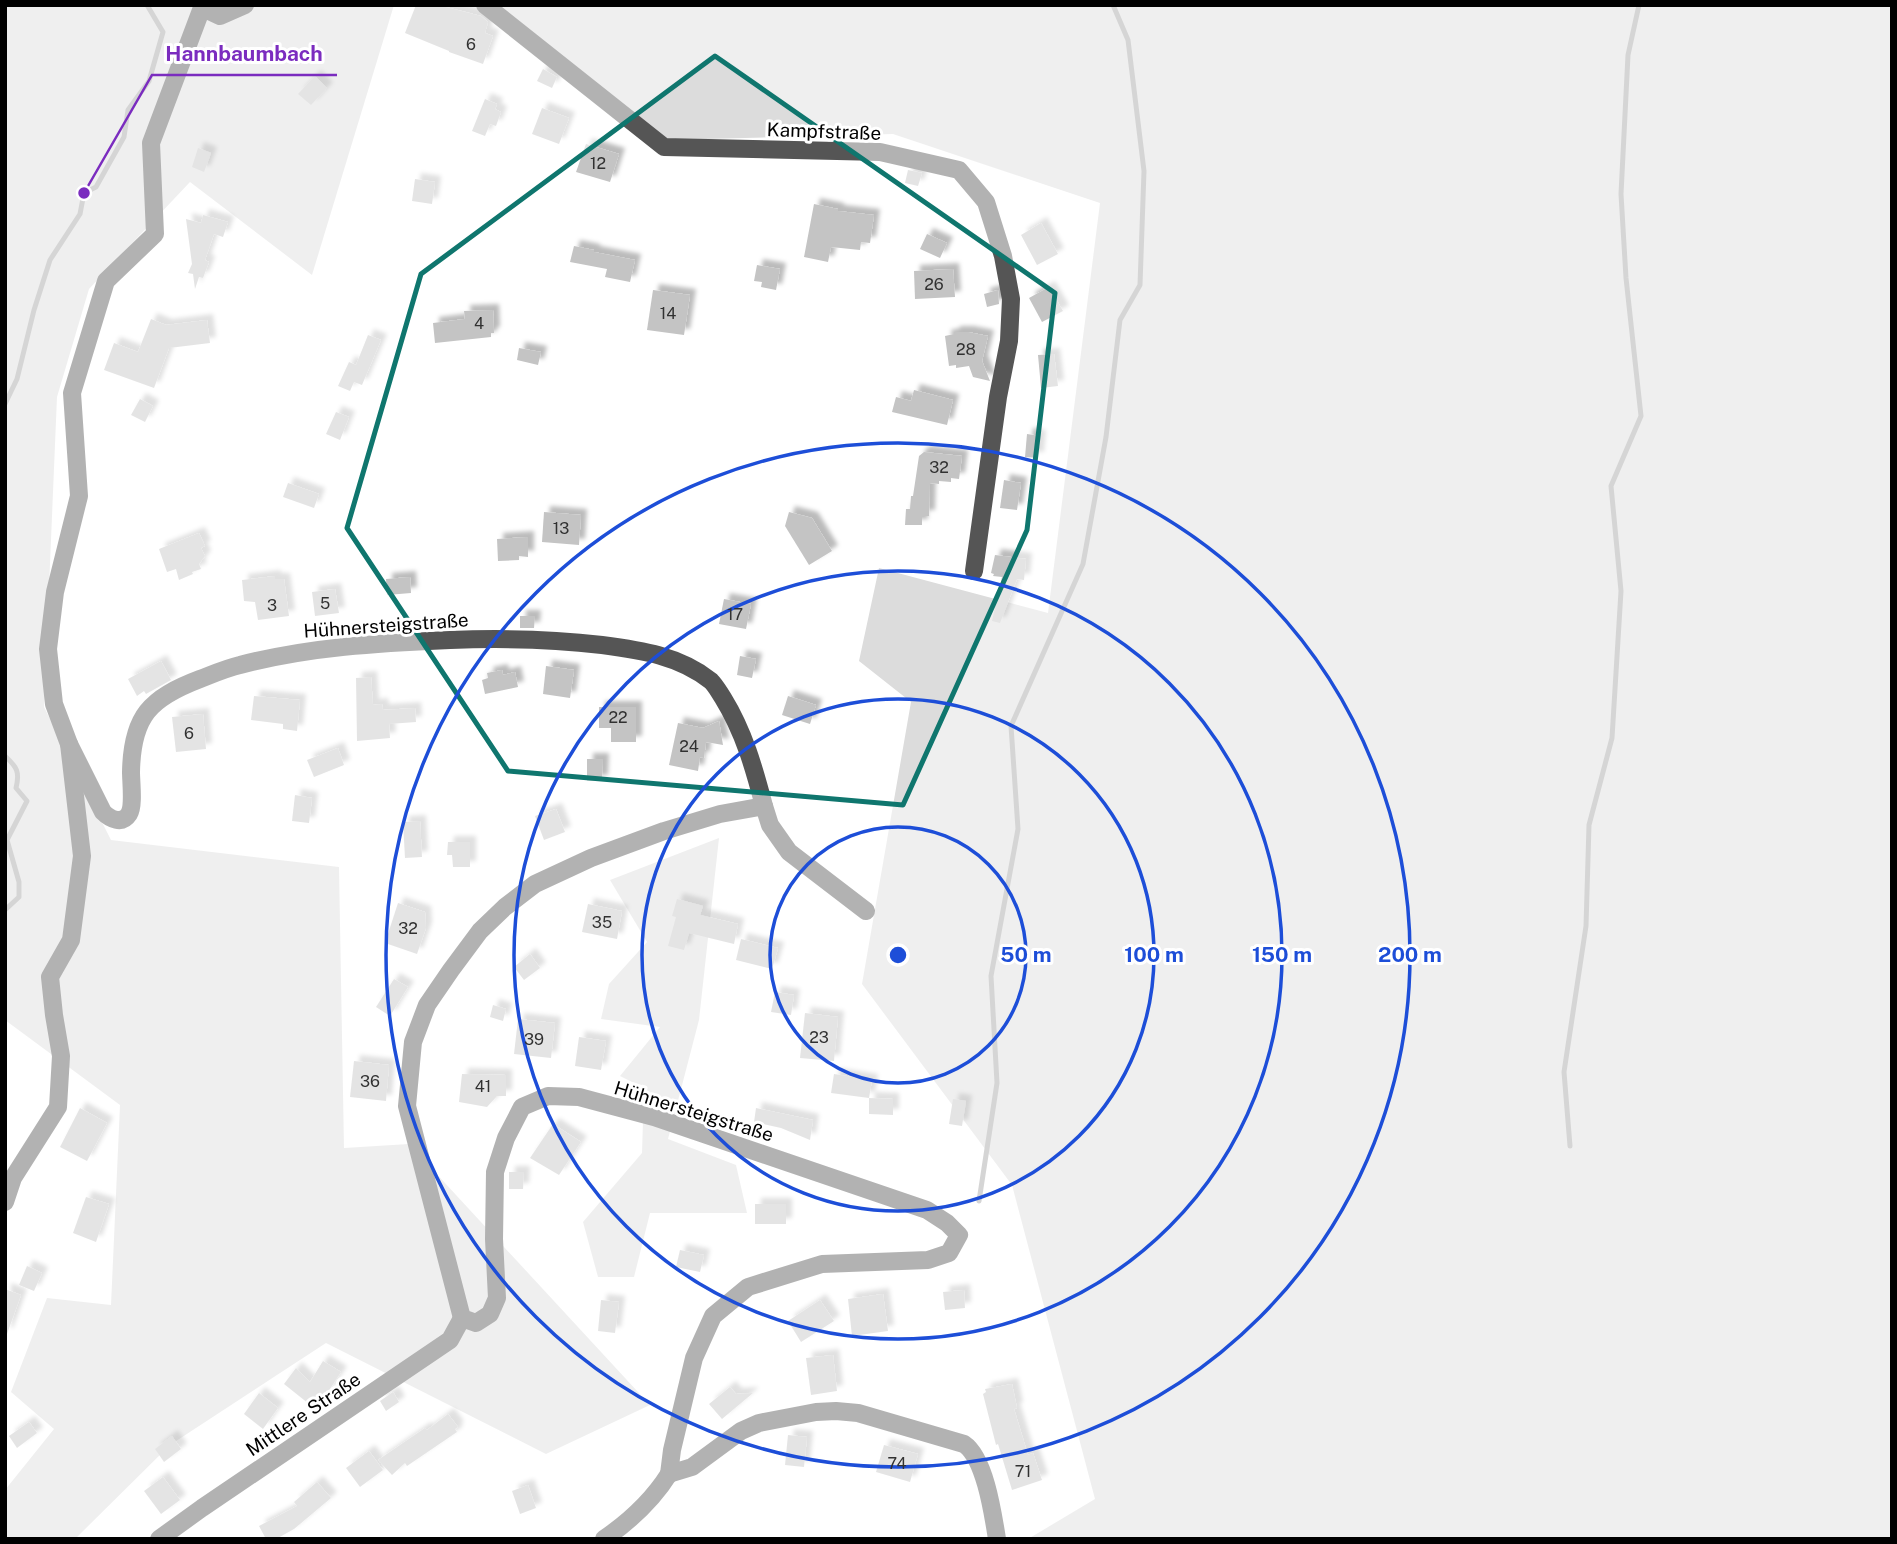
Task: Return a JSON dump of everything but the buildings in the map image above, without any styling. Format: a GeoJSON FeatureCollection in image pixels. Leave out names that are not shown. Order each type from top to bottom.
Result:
{"type":"FeatureCollection","features":[{"type":"Feature","properties":{"kind":"street"},"geometry":{"type":"LineString","coordinates":[[5,1202],[13,1178],[58,1107],[61,1056],[50,977],[71,940],[82,856],[69,744],[54,704],[48,649],[55,592],[79,496],[72,393],[106,281],[155,234],[151,143],[203,7],[220,16],[245,5]]}},
{"type":"Feature","properties":{"kind":"street","name":"Kampfstraße"},"geometry":{"type":"LineString","coordinates":[[485,5],[664,147],[880,152],[959,170],[986,202],[1003,256],[1011,299],[1009,341],[998,397],[974,571]]}},
{"type":"Feature","properties":{"kind":"street","name":"Hühnersteigstraße"},"geometry":{"type":"LineString","coordinates":[[69,744],[103,811],[110,819],[119,820],[127,817],[131,810],[131,768],[135,735],[146,712],[180,687],[238,665],[312,650],[388,643],[502,638],[560,640],[638,650],[688,665],[713,683],[736,718],[753,761],[771,825],[789,852],[866,911]]}},
{"type":"Feature","properties":{"kind":"street"},"geometry":{"type":"LineString","coordinates":[[462,1318],[407,1107],[413,1042],[427,1005],[480,932],[505,907],[535,884],[591,858],[664,831],[720,814],[764,806]]}},
{"type":"Feature","properties":{"kind":"street","name":"Hühnersteigstraße"},"geometry":{"type":"LineString","coordinates":[[462,1318],[476,1323],[491,1314],[497,1298],[495,1172],[506,1138],[522,1107],[548,1096],[579,1097],[667,1121],[927,1210],[959,1235],[949,1253],[928,1260],[822,1264],[748,1287],[712,1316],[694,1358],[670,1474]]}},
{"type":"Feature","properties":{"kind":"street","name":"Mittlere Straße"},"geometry":{"type":"LineString","coordinates":[[159,1539],[450,1340],[462,1318]]}},
{"type":"Feature","properties":{"kind":"street"},"geometry":{"type":"LineString","coordinates":[[604,1539],[643,1508],[670,1474],[692,1467],[741,1431],[759,1423],[836,1411],[858,1413],[964,1444],[971,1449],[978,1461],[993,1510],[997,1539]]}},
{"type":"Feature","properties":{"kind":"highlighted area"},"geometry":{"type":"Polygon","coordinates":[[[715,56],[1055,293],[1027,530],[903,805],[508,771],[347,528],[421,274],[715,56]]]}},
{"type":"Feature","properties":{"kind":"shaded area"},"geometry":{"type":"Polygon","coordinates":[[[5,5],[394,5],[312,275],[190,182],[89,289],[57,397],[44,707],[111,840],[339,867],[344,1148],[409,1144],[650,1405],[546,1454],[326,1343],[170,1445],[75,1539],[5,1539],[5,1490],[54,1429],[11,1392],[47,1298],[111,1305],[120,1105],[5,1020],[5,5]]]}},
{"type":"Feature","properties":{"kind":"shaded area"},"geometry":{"type":"Polygon","coordinates":[[[499,5],[1892,5],[1892,1539],[1028,1539],[1095,1499],[1012,1185],[862,984],[911,702],[859,661],[879,568],[1048,613],[1100,203],[893,134],[668,140],[499,5]]]}},
{"type":"Feature","properties":{"kind":"shaded area"},"geometry":{"type":"Polygon","coordinates":[[[719,838],[699,1020],[668,1139],[736,1165],[747,1213],[650,1213],[634,1277],[598,1277],[583,1222],[642,1153],[644,1088],[620,1076],[660,1027],[601,1019],[609,984],[647,942],[610,880],[719,838]]]}},
{"type":"Feature","properties":{"kind":"waterway"},"geometry":{"type":"LineString","coordinates":[[5,404],[17,379],[50,260],[80,214],[84,193],[96,187],[124,137],[128,110],[149,81],[163,32],[147,5]]}},
{"type":"Feature","properties":{"kind":"waterway"},"geometry":{"type":"LineString","coordinates":[[979,1201],[997,1083],[991,976],[1018,829],[1011,726],[1083,564],[1106,437],[1120,320],[1140,285],[1144,171],[1128,40],[1113,5]]}},
{"type":"Feature","properties":{"kind":"waterway"},"geometry":{"type":"LineString","coordinates":[[1570,1146],[1564,1072],[1586,926],[1589,825],[1612,738],[1621,591],[1611,486],[1641,416],[1626,278],[1621,194],[1628,55],[1639,5]]}},
{"type":"Feature","properties":{"kind":"waterway"},"geometry":{"type":"LineString","coordinates":[[5,756],[16,770],[16,788],[27,801],[7,840],[19,882],[19,897],[5,910]]}},
{"type":"Feature","properties":{"kind":"place","name":"Hannbaumbach"},"geometry":{"type":"Point","coordinates":[84,193]}}]}
